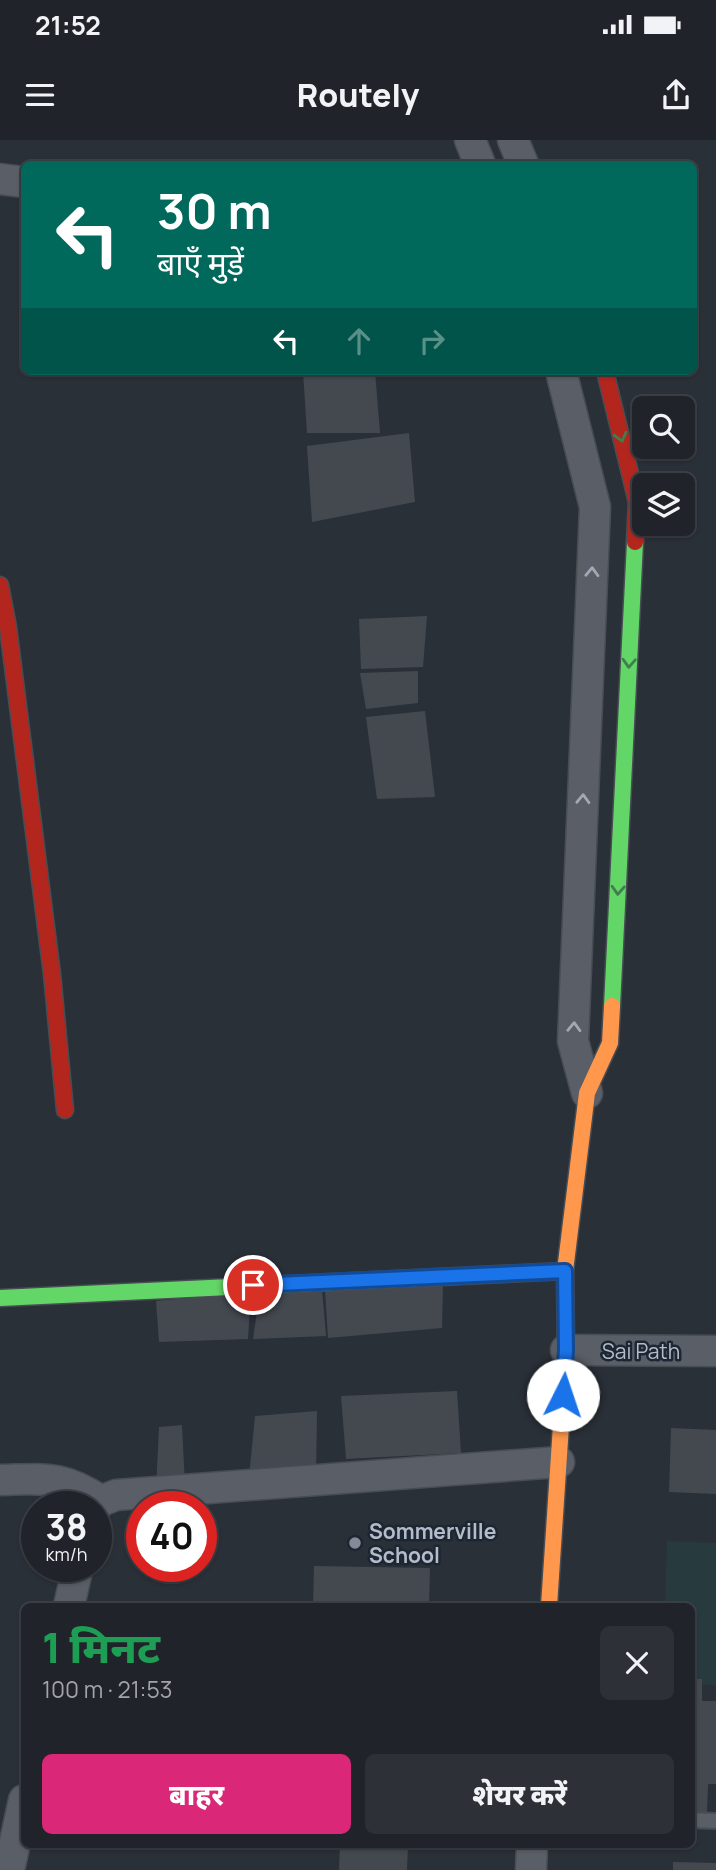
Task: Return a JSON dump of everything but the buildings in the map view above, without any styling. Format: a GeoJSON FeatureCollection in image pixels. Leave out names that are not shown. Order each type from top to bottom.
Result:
{"type":"FeatureCollection","features":[{"type":"Feature","properties":{"kind":"street"},"geometry":{"type":"LineString","coordinates":[[470,140],[479,161]]}},
{"type":"Feature","properties":{"kind":"street"},"geometry":{"type":"LineString","coordinates":[[513,140],[522,161]]}},
{"type":"Feature","properties":{"kind":"street"},"geometry":{"type":"LineString","coordinates":[[0,179],[21,182]]}},
{"type":"Feature","properties":{"kind":"street"},"geometry":{"type":"LineString","coordinates":[[562,375],[595,507],[573,1041],[587,1093]]}},
{"type":"Feature","properties":{"kind":"street"},"geometry":{"type":"LineString","coordinates":[[549,1603],[566,1350],[565,1271],[587,1093],[610,1043],[637,502],[606,375]]}},
{"type":"Feature","properties":{"kind":"street"},"geometry":{"type":"LineString","coordinates":[[0,585],[8,627],[45,919],[65,1110]]}},
{"type":"Feature","properties":{"kind":"street"},"geometry":{"type":"LineString","coordinates":[[0,1298],[565,1271]]}},
{"type":"Feature","properties":{"kind":"street","name":"Sai Path"},"geometry":{"type":"LineString","coordinates":[[566,1350],[716,1351]]}},
{"type":"Feature","properties":{"kind":"street"},"geometry":{"type":"LineString","coordinates":[[112,1497],[559,1462]]}},
{"type":"Feature","properties":{"kind":"street"},"geometry":{"type":"LineString","coordinates":[[0,1480],[54,1479],[84,1491]]}},
{"type":"Feature","properties":{"kind":"street"},"geometry":{"type":"LineString","coordinates":[[70,1603],[74,1582]]}},
{"type":"Feature","properties":{"kind":"street"},"geometry":{"type":"LineString","coordinates":[[9,1870],[21,1814]]}},
{"type":"Feature","properties":{"kind":"street"},"geometry":{"type":"LineString","coordinates":[[531,1870],[532,1848]]}},
{"type":"Feature","properties":{"kind":"lane"},"geometry":{"type":"LineString","coordinates":[[695,1820],[716,1821]]}},
{"type":"Feature","properties":{"kind":"green space"},"geometry":{"type":"Polygon","coordinates":[[[667,1541],[716,1543],[716,1685],[695,1684],[695,1603],[665,1603],[667,1541]]]}},
{"type":"Feature","properties":{"kind":"traffic: fast"},"geometry":{"type":"LineString","coordinates":[[612,1006],[635,542]]}},
{"type":"Feature","properties":{"kind":"traffic: fast"},"geometry":{"type":"LineString","coordinates":[[0,1298],[565,1271]]}},
{"type":"Feature","properties":{"kind":"traffic: slow"},"geometry":{"type":"LineString","coordinates":[[549,1603],[566,1350],[565,1271],[587,1093],[610,1043],[612,1006]]}},
{"type":"Feature","properties":{"kind":"traffic: jam"},"geometry":{"type":"LineString","coordinates":[[606,375],[637,502],[635,542]]}},
{"type":"Feature","properties":{"kind":"traffic: jam"},"geometry":{"type":"LineString","coordinates":[[0,585],[8,627],[52,974],[65,1110]]}},
{"type":"Feature","properties":{"kind":"place","name":"Sommerville School"},"geometry":{"type":"Point","coordinates":[355,1543]}},
{"type":"Feature","properties":{"kind":"route"},"geometry":{"type":"LineString","coordinates":[[253,1285],[565,1271],[566,1350],[563,1395]]}}]}
